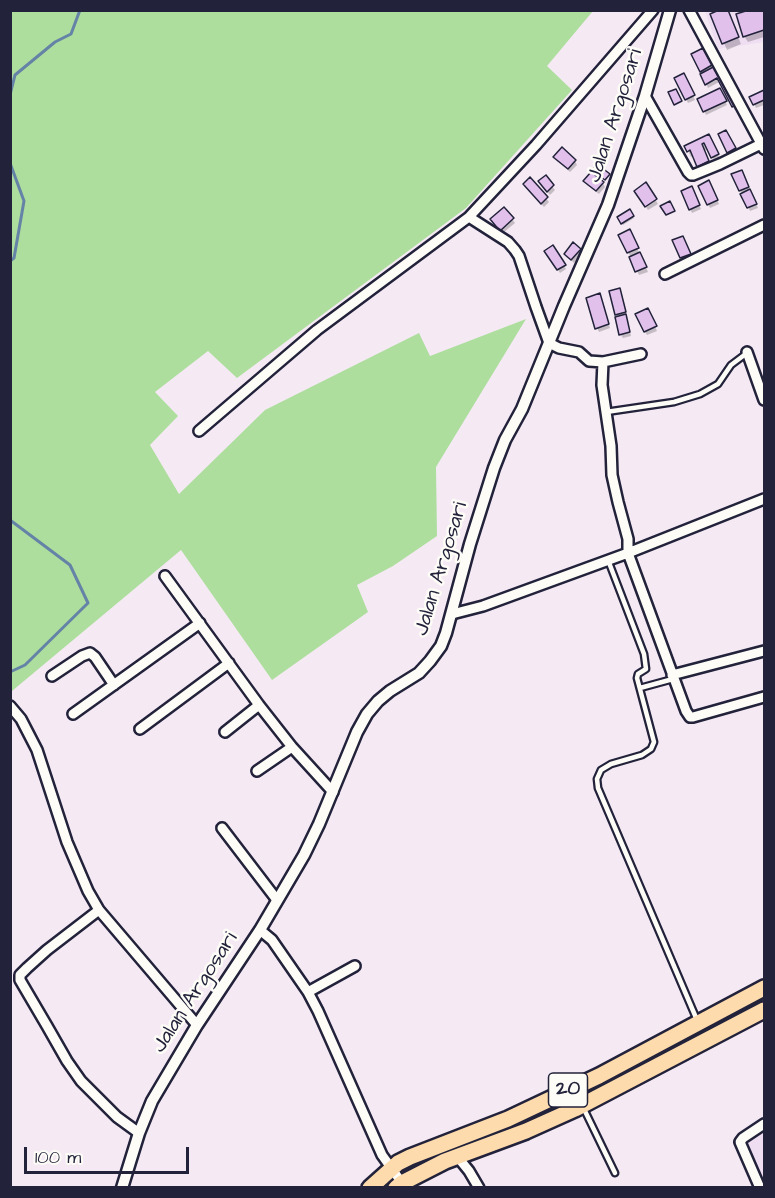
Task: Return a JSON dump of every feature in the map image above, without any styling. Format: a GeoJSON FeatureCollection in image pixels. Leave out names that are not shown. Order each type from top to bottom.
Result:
{"type":"FeatureCollection","features":[{"type":"Feature","properties":{"kind":"highway","name":"20"},"geometry":{"type":"LineString","coordinates":[[370,1188],[391,1169],[410,1157],[508,1119],[599,1076],[765,988]]}},
{"type":"Feature","properties":{"kind":"highway","name":"20"},"geometry":{"type":"LineString","coordinates":[[404,1184],[458,1156],[526,1131],[582,1105],[765,1010]]}},
{"type":"Feature","properties":{"kind":"street"},"geometry":{"type":"LineString","coordinates":[[199,431],[317,330],[469,217],[536,145],[653,10]]}},
{"type":"Feature","properties":{"kind":"street","name":"Jalan Argosari"},"geometry":{"type":"LineString","coordinates":[[122,1188],[139,1133],[152,1101],[197,1025],[260,930],[304,855],[333,792],[352,742],[367,714],[390,691],[419,673],[441,646],[494,468],[522,408],[608,205],[645,96],[670,10]]}},
{"type":"Feature","properties":{"kind":"street"},"geometry":{"type":"LineString","coordinates":[[645,96],[691,175],[763,147],[689,10]]}},
{"type":"Feature","properties":{"kind":"street"},"geometry":{"type":"LineString","coordinates":[[469,217],[508,242],[519,256],[549,344],[579,352],[589,361],[603,362],[641,354]]}},
{"type":"Feature","properties":{"kind":"street"},"geometry":{"type":"LineString","coordinates":[[665,273],[765,225]]}},
{"type":"Feature","properties":{"kind":"street"},"geometry":{"type":"LineString","coordinates":[[747,352],[765,400]]}},
{"type":"Feature","properties":{"kind":"street"},"geometry":{"type":"LineString","coordinates":[[603,362],[602,385],[611,446],[612,475],[628,539],[628,552],[686,711],[692,717],[765,696]]}},
{"type":"Feature","properties":{"kind":"street"},"geometry":{"type":"LineString","coordinates":[[452,614],[483,606],[765,499]]}},
{"type":"Feature","properties":{"kind":"street"},"geometry":{"type":"LineString","coordinates":[[165,576],[259,705],[292,747],[333,792]]}},
{"type":"Feature","properties":{"kind":"street"},"geometry":{"type":"LineString","coordinates":[[73,714],[200,623]]}},
{"type":"Feature","properties":{"kind":"street"},"geometry":{"type":"LineString","coordinates":[[673,677],[765,651]]}},
{"type":"Feature","properties":{"kind":"street"},"geometry":{"type":"LineString","coordinates":[[52,676],[90,653],[114,685]]}},
{"type":"Feature","properties":{"kind":"street"},"geometry":{"type":"LineString","coordinates":[[140,729],[229,663]]}},
{"type":"Feature","properties":{"kind":"street"},"geometry":{"type":"LineString","coordinates":[[225,732],[259,705]]}},
{"type":"Feature","properties":{"kind":"street"},"geometry":{"type":"LineString","coordinates":[[10,706],[21,719],[37,750],[67,842],[88,891],[99,910],[197,1025]]}},
{"type":"Feature","properties":{"kind":"street"},"geometry":{"type":"LineString","coordinates":[[257,771],[292,747]]}},
{"type":"Feature","properties":{"kind":"street"},"geometry":{"type":"LineString","coordinates":[[222,828],[277,900]]}},
{"type":"Feature","properties":{"kind":"street"},"geometry":{"type":"LineString","coordinates":[[99,910],[27,968],[20,975],[20,980],[81,1081],[117,1117],[139,1133]]}},
{"type":"Feature","properties":{"kind":"street"},"geometry":{"type":"LineString","coordinates":[[260,930],[272,940],[308,992],[382,1155],[404,1184]]}},
{"type":"Feature","properties":{"kind":"street"},"geometry":{"type":"LineString","coordinates":[[308,992],[355,966]]}},
{"type":"Feature","properties":{"kind":"street"},"geometry":{"type":"LineString","coordinates":[[759,1188],[740,1142],[765,1124]]}},
{"type":"Feature","properties":{"kind":"street"},"geometry":{"type":"LineString","coordinates":[[446,1142],[470,1172],[478,1188]]}},
{"type":"Feature","properties":{"kind":"lane"},"geometry":{"type":"LineString","coordinates":[[606,412],[674,402],[700,394],[718,384],[731,365],[747,352]]}},
{"type":"Feature","properties":{"kind":"lane"},"geometry":{"type":"LineString","coordinates":[[608,560],[644,654],[646,669],[638,674],[637,678],[654,742],[651,749],[642,755],[611,764],[601,770],[597,779],[598,788],[699,1023]]}},
{"type":"Feature","properties":{"kind":"lane"},"geometry":{"type":"LineString","coordinates":[[640,688],[673,677]]}},
{"type":"Feature","properties":{"kind":"lane"},"geometry":{"type":"LineString","coordinates":[[582,1105],[615,1173]]}},
{"type":"Feature","properties":{"kind":"shaded area"},"geometry":{"type":"Polygon","coordinates":[[[705,11],[764,11],[764,42],[718,49],[705,11]]]}},
{"type":"Feature","properties":{"kind":"shaded area"},"geometry":{"type":"Polygon","coordinates":[[[764,1128],[764,1187],[762,1187],[741,1141],[764,1128]]]}},
{"type":"Feature","properties":{"kind":"green space"},"geometry":{"type":"Polygon","coordinates":[[[11,10],[593,11],[547,66],[572,90],[466,208],[237,378],[208,351],[155,392],[178,416],[150,445],[179,494],[265,410],[419,333],[430,356],[526,319],[436,467],[437,536],[393,566],[357,585],[368,612],[272,680],[181,550],[11,690],[11,10]]]}},
{"type":"Feature","properties":{"kind":"building"},"geometry":{"type":"Polygon","coordinates":[[[719,10],[728,10],[739,37],[722,44],[710,14],[719,10]]]}},
{"type":"Feature","properties":{"kind":"building"},"geometry":{"type":"Polygon","coordinates":[[[749,10],[764,10],[764,30],[743,37],[736,14],[749,10]]]}},
{"type":"Feature","properties":{"kind":"building"},"geometry":{"type":"Polygon","coordinates":[[[703,48],[712,65],[700,72],[691,54],[703,48]]]}},
{"type":"Feature","properties":{"kind":"building"},"geometry":{"type":"Polygon","coordinates":[[[717,65],[737,104],[732,107],[717,78],[705,85],[700,74],[717,65]]]}},
{"type":"Feature","properties":{"kind":"building"},"geometry":{"type":"Polygon","coordinates":[[[684,73],[695,95],[685,100],[674,78],[684,73]]]}},
{"type":"Feature","properties":{"kind":"building"},"geometry":{"type":"Polygon","coordinates":[[[720,88],[727,101],[703,112],[697,99],[720,88]]]}},
{"type":"Feature","properties":{"kind":"building"},"geometry":{"type":"Polygon","coordinates":[[[676,89],[682,101],[674,105],[668,92],[676,89]]]}},
{"type":"Feature","properties":{"kind":"building"},"geometry":{"type":"Polygon","coordinates":[[[764,90],[764,100],[753,105],[749,97],[764,90]]]}},
{"type":"Feature","properties":{"kind":"building"},"geometry":{"type":"Polygon","coordinates":[[[726,130],[736,148],[727,153],[718,134],[726,130]]]}},
{"type":"Feature","properties":{"kind":"building"},"geometry":{"type":"Polygon","coordinates":[[[709,134],[719,154],[711,158],[704,143],[702,144],[709,161],[697,167],[690,150],[687,152],[684,146],[709,134]]]}},
{"type":"Feature","properties":{"kind":"building"},"geometry":{"type":"Polygon","coordinates":[[[562,147],[576,160],[568,169],[553,157],[562,147]]]}},
{"type":"Feature","properties":{"kind":"building"},"geometry":{"type":"Polygon","coordinates":[[[597,164],[610,174],[605,180],[592,171],[597,164]]]}},
{"type":"Feature","properties":{"kind":"building"},"geometry":{"type":"Polygon","coordinates":[[[742,170],[749,187],[739,191],[731,174],[742,170]]]}},
{"type":"Feature","properties":{"kind":"building"},"geometry":{"type":"Polygon","coordinates":[[[591,172],[604,182],[596,191],[583,181],[591,172]]]}},
{"type":"Feature","properties":{"kind":"building"},"geometry":{"type":"Polygon","coordinates":[[[546,175],[554,185],[547,192],[538,181],[546,175]]]}},
{"type":"Feature","properties":{"kind":"building"},"geometry":{"type":"Polygon","coordinates":[[[530,177],[548,197],[541,204],[523,184],[530,177]]]}},
{"type":"Feature","properties":{"kind":"building"},"geometry":{"type":"Polygon","coordinates":[[[709,180],[718,200],[707,205],[698,186],[709,180]]]}},
{"type":"Feature","properties":{"kind":"building"},"geometry":{"type":"Polygon","coordinates":[[[646,182],[657,199],[645,207],[634,191],[646,182]]]}},
{"type":"Feature","properties":{"kind":"building"},"geometry":{"type":"Polygon","coordinates":[[[692,186],[700,205],[689,210],[681,191],[692,186]]]}},
{"type":"Feature","properties":{"kind":"building"},"geometry":{"type":"Polygon","coordinates":[[[750,189],[757,204],[747,208],[740,194],[750,189]]]}},
{"type":"Feature","properties":{"kind":"building"},"geometry":{"type":"Polygon","coordinates":[[[670,201],[675,211],[666,215],[660,206],[670,201]]]}},
{"type":"Feature","properties":{"kind":"building"},"geometry":{"type":"Polygon","coordinates":[[[504,207],[514,218],[500,231],[490,219],[504,207]]]}},
{"type":"Feature","properties":{"kind":"building"},"geometry":{"type":"Polygon","coordinates":[[[630,209],[634,216],[621,224],[617,217],[630,209]]]}},
{"type":"Feature","properties":{"kind":"building"},"geometry":{"type":"Polygon","coordinates":[[[630,229],[639,248],[627,253],[618,235],[630,229]]]}},
{"type":"Feature","properties":{"kind":"building"},"geometry":{"type":"Polygon","coordinates":[[[683,236],[691,254],[680,258],[672,240],[683,236]]]}},
{"type":"Feature","properties":{"kind":"building"},"geometry":{"type":"Polygon","coordinates":[[[573,242],[581,249],[571,260],[564,254],[573,242]]]}},
{"type":"Feature","properties":{"kind":"building"},"geometry":{"type":"Polygon","coordinates":[[[553,245],[566,265],[557,270],[544,251],[553,245]]]}},
{"type":"Feature","properties":{"kind":"building"},"geometry":{"type":"Polygon","coordinates":[[[640,252],[647,267],[635,272],[629,257],[640,252]]]}},
{"type":"Feature","properties":{"kind":"building"},"geometry":{"type":"Polygon","coordinates":[[[620,288],[626,312],[615,315],[609,291],[620,288]]]}},
{"type":"Feature","properties":{"kind":"building"},"geometry":{"type":"Polygon","coordinates":[[[600,293],[609,324],[595,329],[586,298],[600,293]]]}},
{"type":"Feature","properties":{"kind":"building"},"geometry":{"type":"Polygon","coordinates":[[[648,308],[657,326],[644,332],[635,314],[648,308]]]}},
{"type":"Feature","properties":{"kind":"building"},"geometry":{"type":"Polygon","coordinates":[[[626,314],[630,332],[619,335],[615,317],[626,314]]]}},
{"type":"Feature","properties":{"kind":"waterway"},"geometry":{"type":"LineString","coordinates":[[10,95],[15,75],[55,42],[71,34],[80,10]]}},
{"type":"Feature","properties":{"kind":"waterway"},"geometry":{"type":"LineString","coordinates":[[10,163],[24,201],[14,258],[10,261]]}},
{"type":"Feature","properties":{"kind":"waterway"},"geometry":{"type":"LineString","coordinates":[[10,520],[70,565],[88,603],[25,665],[10,672]]}}]}
